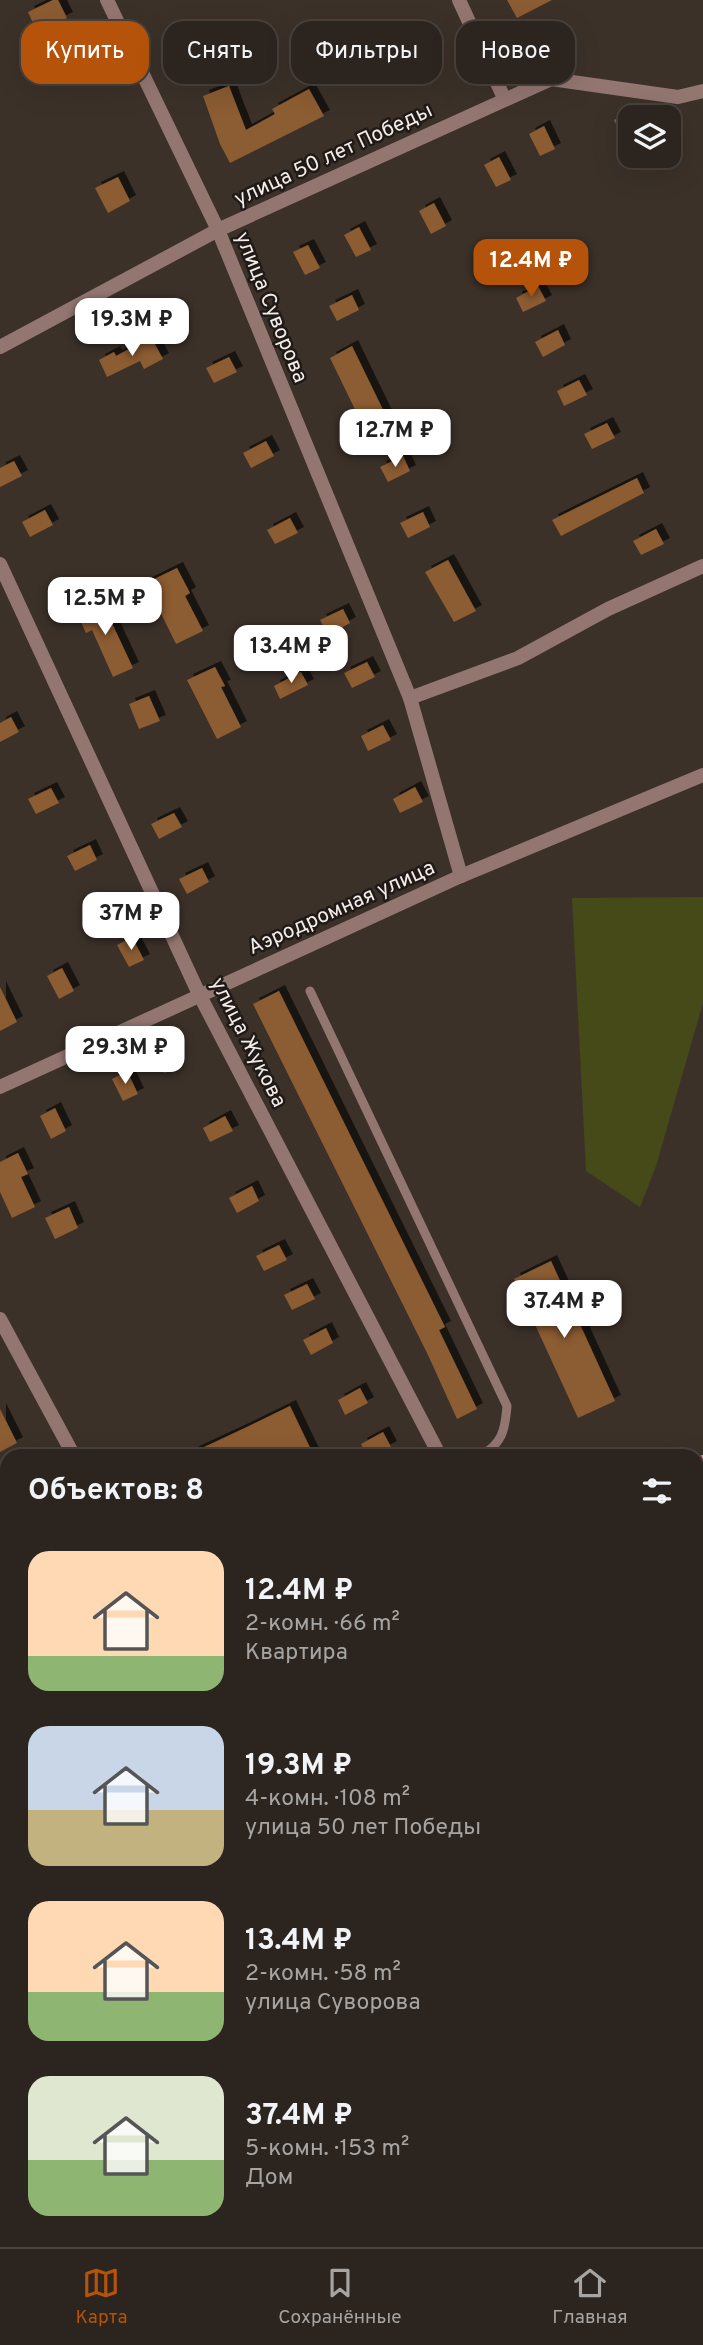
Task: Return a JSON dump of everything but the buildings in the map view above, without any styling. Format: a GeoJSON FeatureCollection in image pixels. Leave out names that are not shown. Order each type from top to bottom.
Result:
{"type":"FeatureCollection","features":[{"type":"Feature","properties":{"kind":"street","name":"улица Суворова"},"geometry":{"type":"LineString","coordinates":[[107,0],[218,230],[410,698],[461,876]]}},
{"type":"Feature","properties":{"kind":"street"},"geometry":{"type":"LineString","coordinates":[[459,0],[504,98]]}},
{"type":"Feature","properties":{"kind":"street","name":"улица 50 лет Победы"},"geometry":{"type":"LineString","coordinates":[[0,347],[218,230],[504,98],[551,79],[678,97],[703,91]]}},
{"type":"Feature","properties":{"kind":"street","name":"улица Жукова"},"geometry":{"type":"LineString","coordinates":[[0,564],[199,994],[436,1449]]}},
{"type":"Feature","properties":{"kind":"street"},"geometry":{"type":"LineString","coordinates":[[410,698],[518,658],[608,609],[703,566]]}},
{"type":"Feature","properties":{"kind":"street","name":"Аэродромная улица"},"geometry":{"type":"LineString","coordinates":[[0,1087],[461,876],[703,775]]}},
{"type":"Feature","properties":{"kind":"street"},"geometry":{"type":"LineString","coordinates":[[0,1319],[70,1449]]}},
{"type":"Feature","properties":{"kind":"lane"},"geometry":{"type":"LineString","coordinates":[[310,992],[507,1406],[505,1433],[493,1449]]}},
{"type":"Feature","properties":{"kind":"green space"},"geometry":{"type":"Polygon","coordinates":[[[703,897],[703,1003],[656,1166],[640,1207],[586,1171],[572,898],[703,897]]]}}]}
